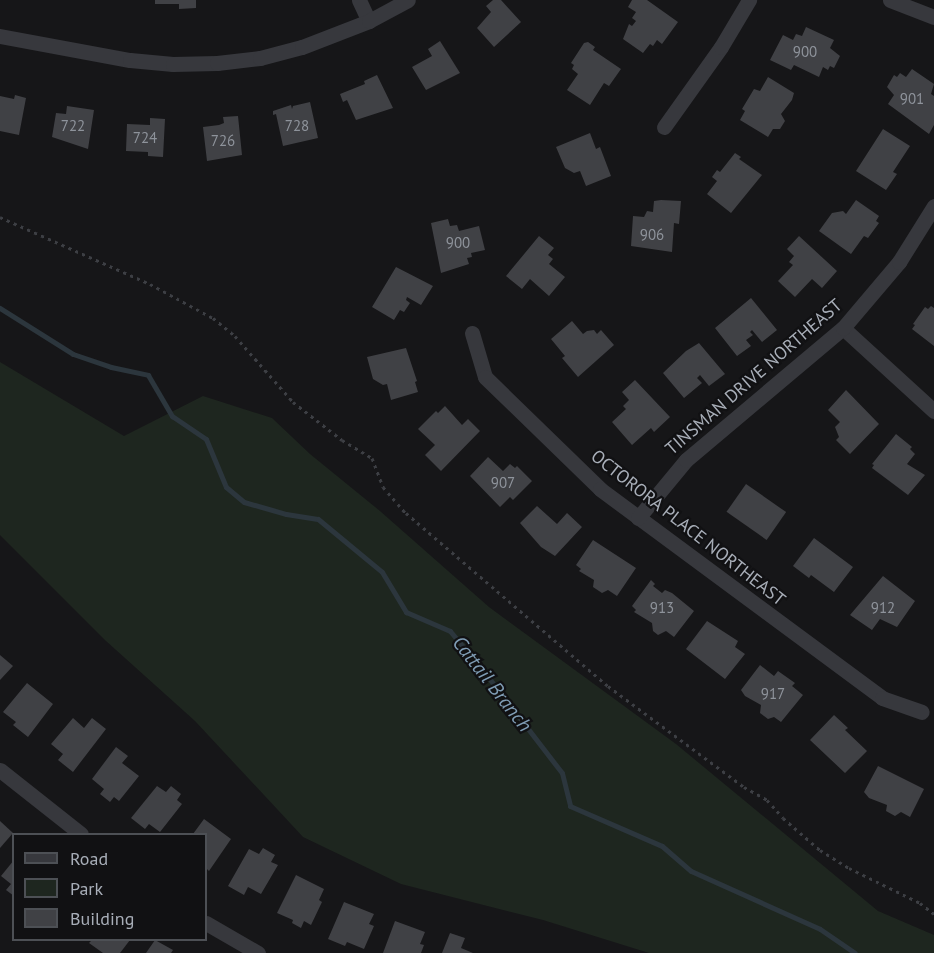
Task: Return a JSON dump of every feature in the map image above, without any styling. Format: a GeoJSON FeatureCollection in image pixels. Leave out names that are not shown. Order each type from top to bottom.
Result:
{"type":"FeatureCollection","features":[{"type":"Feature","properties":{"kind":"street"},"geometry":{"type":"LineString","coordinates":[[359,0],[369,21]]}},
{"type":"Feature","properties":{"kind":"street"},"geometry":{"type":"LineString","coordinates":[[0,36],[130,60],[173,64],[217,63],[260,58],[302,47],[369,21],[408,0]]}},
{"type":"Feature","properties":{"kind":"street"},"geometry":{"type":"LineString","coordinates":[[664,127],[721,47],[749,0]]}},
{"type":"Feature","properties":{"kind":"street"},"geometry":{"type":"LineString","coordinates":[[890,0],[934,17]]}},
{"type":"Feature","properties":{"kind":"street","name":"TINSMAN DRIVE NORTHEAST"},"geometry":{"type":"LineString","coordinates":[[638,518],[686,460],[843,328],[899,262],[934,206]]}},
{"type":"Feature","properties":{"kind":"street"},"geometry":{"type":"LineString","coordinates":[[843,328],[934,411]]}},
{"type":"Feature","properties":{"kind":"street","name":"OCTORORA PLACE NORTHEAST"},"geometry":{"type":"LineString","coordinates":[[472,333],[485,376],[600,489],[882,698],[922,712]]}},
{"type":"Feature","properties":{"kind":"street"},"geometry":{"type":"LineString","coordinates":[[0,770],[80,833]]}},
{"type":"Feature","properties":{"kind":"street"},"geometry":{"type":"LineString","coordinates":[[207,924],[258,953]]}},
{"type":"Feature","properties":{"kind":"path"},"geometry":{"type":"LineString","coordinates":[[0,217],[150,284],[213,318],[235,336],[293,402],[342,440],[372,458],[383,487],[406,513],[608,686],[744,787],[767,800],[783,818],[820,850],[849,868],[920,903],[934,914]]}},
{"type":"Feature","properties":{"kind":"green space"},"geometry":{"type":"Polygon","coordinates":[[[0,362],[124,436],[203,396],[272,418],[310,454],[380,511],[489,607],[676,744],[878,911],[934,935],[934,953],[649,953],[543,920],[401,884],[303,837],[195,721],[106,641],[0,535],[0,362]]]}},
{"type":"Feature","properties":{"kind":"building"},"geometry":{"type":"Polygon","coordinates":[[[155,0],[196,0],[196,8],[179,9],[179,4],[155,4],[155,0]]]}},
{"type":"Feature","properties":{"kind":"building"},"geometry":{"type":"Polygon","coordinates":[[[493,0],[501,0],[521,22],[494,47],[477,28],[491,12],[486,6],[493,0]]]}},
{"type":"Feature","properties":{"kind":"building"},"geometry":{"type":"Polygon","coordinates":[[[632,0],[647,0],[678,22],[662,44],[657,40],[653,46],[650,44],[643,53],[623,39],[629,24],[632,26],[636,21],[632,18],[636,12],[628,7],[632,0]]]}},
{"type":"Feature","properties":{"kind":"building"},"geometry":{"type":"Polygon","coordinates":[[[806,27],[834,40],[830,48],[840,56],[834,68],[830,66],[828,70],[823,67],[819,77],[794,65],[791,70],[770,60],[783,35],[793,40],[796,34],[802,36],[806,27]]]}},
{"type":"Feature","properties":{"kind":"building"},"geometry":{"type":"Polygon","coordinates":[[[440,41],[460,73],[426,90],[412,67],[432,56],[428,49],[440,41]]]}},
{"type":"Feature","properties":{"kind":"building"},"geometry":{"type":"Polygon","coordinates":[[[588,42],[595,47],[593,50],[621,69],[609,86],[604,83],[590,105],[567,90],[578,74],[572,69],[574,65],[571,63],[584,43],[588,42]]]}},
{"type":"Feature","properties":{"kind":"building"},"geometry":{"type":"Polygon","coordinates":[[[912,69],[934,84],[931,94],[934,96],[934,125],[929,134],[888,104],[894,95],[887,87],[894,75],[897,77],[900,73],[906,77],[912,69]]]}},
{"type":"Feature","properties":{"kind":"building"},"geometry":{"type":"Polygon","coordinates":[[[377,75],[393,108],[356,120],[347,100],[343,102],[340,94],[365,84],[364,81],[377,75]]]}},
{"type":"Feature","properties":{"kind":"building"},"geometry":{"type":"Polygon","coordinates":[[[768,77],[794,93],[792,100],[781,114],[785,121],[780,129],[773,129],[768,137],[740,120],[745,111],[742,109],[754,89],[760,91],[768,77]]]}},
{"type":"Feature","properties":{"kind":"building"},"geometry":{"type":"Polygon","coordinates":[[[15,95],[26,98],[19,135],[0,131],[0,96],[14,99],[15,95]]]}},
{"type":"Feature","properties":{"kind":"building"},"geometry":{"type":"Polygon","coordinates":[[[310,102],[318,138],[283,146],[276,114],[273,115],[273,111],[291,105],[292,109],[293,106],[310,102]]]}},
{"type":"Feature","properties":{"kind":"building"},"geometry":{"type":"Polygon","coordinates":[[[67,106],[94,110],[88,149],[52,137],[56,113],[66,114],[67,106]]]}},
{"type":"Feature","properties":{"kind":"building"},"geometry":{"type":"Polygon","coordinates":[[[238,116],[242,155],[207,161],[203,127],[224,123],[223,117],[238,116]]]}},
{"type":"Feature","properties":{"kind":"building"},"geometry":{"type":"Polygon","coordinates":[[[150,118],[165,119],[163,157],[148,156],[148,152],[126,151],[127,124],[150,125],[150,118]]]}},
{"type":"Feature","properties":{"kind":"building"},"geometry":{"type":"Polygon","coordinates":[[[883,129],[910,146],[893,172],[897,174],[886,190],[856,171],[883,129]]]}},
{"type":"Feature","properties":{"kind":"building"},"geometry":{"type":"Polygon","coordinates":[[[590,133],[596,149],[600,147],[611,176],[586,186],[580,171],[574,173],[565,168],[556,147],[590,133]]]}},
{"type":"Feature","properties":{"kind":"building"},"geometry":{"type":"Polygon","coordinates":[[[735,153],[741,157],[739,159],[762,175],[731,213],[707,194],[717,181],[712,177],[717,170],[720,172],[735,153]]]}},
{"type":"Feature","properties":{"kind":"building"},"geometry":{"type":"Polygon","coordinates":[[[856,200],[879,216],[876,221],[879,223],[868,238],[864,236],[851,254],[819,231],[832,213],[843,211],[846,214],[856,200]]]}},
{"type":"Feature","properties":{"kind":"building"},"geometry":{"type":"Polygon","coordinates":[[[654,201],[681,201],[679,224],[674,223],[672,252],[631,246],[633,216],[644,217],[647,211],[653,212],[654,201]]]}},
{"type":"Feature","properties":{"kind":"building"},"geometry":{"type":"Polygon","coordinates":[[[448,219],[450,226],[457,225],[459,231],[479,226],[485,250],[471,253],[472,257],[467,258],[469,264],[441,273],[431,223],[448,219]]]}},
{"type":"Feature","properties":{"kind":"building"},"geometry":{"type":"Polygon","coordinates":[[[539,236],[554,248],[548,255],[553,259],[549,264],[565,277],[549,296],[530,279],[522,289],[506,276],[539,236]]]}},
{"type":"Feature","properties":{"kind":"building"},"geometry":{"type":"Polygon","coordinates":[[[799,236],[837,271],[822,288],[812,279],[795,297],[778,281],[793,265],[789,262],[794,256],[787,249],[799,236]]]}},
{"type":"Feature","properties":{"kind":"building"},"geometry":{"type":"Polygon","coordinates":[[[396,267],[433,286],[421,305],[407,297],[406,300],[410,303],[404,312],[400,310],[394,320],[372,307],[396,267]]]}},
{"type":"Feature","properties":{"kind":"building"},"geometry":{"type":"Polygon","coordinates":[[[751,298],[777,330],[762,342],[752,330],[750,332],[753,335],[746,340],[751,346],[737,356],[715,328],[751,298]]]}},
{"type":"Feature","properties":{"kind":"building"},"geometry":{"type":"Polygon","coordinates":[[[931,306],[934,308],[934,346],[912,329],[925,307],[928,309],[931,306]]]}},
{"type":"Feature","properties":{"kind":"building"},"geometry":{"type":"Polygon","coordinates":[[[572,321],[583,334],[594,330],[597,334],[601,330],[614,345],[578,377],[562,358],[565,356],[551,339],[572,321]]]}},
{"type":"Feature","properties":{"kind":"building"},"geometry":{"type":"Polygon","coordinates":[[[699,343],[725,374],[709,386],[700,375],[697,378],[702,383],[684,398],[663,373],[686,351],[699,343]]]}},
{"type":"Feature","properties":{"kind":"building"},"geometry":{"type":"Polygon","coordinates":[[[406,348],[417,381],[415,382],[418,392],[391,400],[387,384],[383,385],[373,379],[367,357],[406,348]]]}},
{"type":"Feature","properties":{"kind":"building"},"geometry":{"type":"Polygon","coordinates":[[[635,380],[670,417],[654,432],[651,428],[632,445],[612,422],[626,409],[623,406],[629,400],[622,392],[635,380]]]}},
{"type":"Feature","properties":{"kind":"building"},"geometry":{"type":"Polygon","coordinates":[[[846,390],[879,424],[850,454],[836,440],[839,437],[835,427],[840,422],[828,410],[846,390]]]}},
{"type":"Feature","properties":{"kind":"building"},"geometry":{"type":"Polygon","coordinates":[[[445,406],[462,425],[468,419],[480,431],[441,471],[425,455],[435,445],[418,429],[436,411],[438,413],[445,406]]]}},
{"type":"Feature","properties":{"kind":"building"},"geometry":{"type":"Polygon","coordinates":[[[896,434],[912,447],[910,449],[915,454],[907,464],[925,475],[908,495],[872,468],[874,465],[872,464],[896,434]]]}},
{"type":"Feature","properties":{"kind":"building"},"geometry":{"type":"Polygon","coordinates":[[[488,457],[503,471],[510,464],[515,468],[517,466],[532,481],[513,500],[510,497],[500,507],[470,476],[488,457]]]}},
{"type":"Feature","properties":{"kind":"building"},"geometry":{"type":"Polygon","coordinates":[[[746,484],[786,512],[767,540],[726,512],[746,484]]]}},
{"type":"Feature","properties":{"kind":"building"},"geometry":{"type":"Polygon","coordinates":[[[537,506],[557,524],[567,513],[582,527],[555,556],[541,547],[520,523],[537,506]]]}},
{"type":"Feature","properties":{"kind":"building"},"geometry":{"type":"Polygon","coordinates":[[[814,538],[853,567],[834,592],[811,575],[809,578],[793,566],[814,538]]]}},
{"type":"Feature","properties":{"kind":"building"},"geometry":{"type":"Polygon","coordinates":[[[593,540],[636,568],[617,596],[608,590],[602,593],[593,587],[594,580],[579,571],[581,569],[576,565],[593,540]]]}},
{"type":"Feature","properties":{"kind":"building"},"geometry":{"type":"Polygon","coordinates":[[[883,576],[915,601],[897,627],[880,619],[872,630],[850,615],[883,576]]]}},
{"type":"Feature","properties":{"kind":"building"},"geometry":{"type":"Polygon","coordinates":[[[651,580],[655,584],[653,586],[662,593],[665,590],[672,593],[694,611],[674,637],[666,631],[658,635],[653,631],[652,623],[634,612],[636,610],[632,606],[651,580]]]}},
{"type":"Feature","properties":{"kind":"building"},"geometry":{"type":"Polygon","coordinates":[[[707,621],[738,641],[735,647],[745,654],[725,679],[686,649],[707,621]]]}},
{"type":"Feature","properties":{"kind":"building"},"geometry":{"type":"Polygon","coordinates":[[[0,655],[13,666],[0,680],[0,655]]]}},
{"type":"Feature","properties":{"kind":"building"},"geometry":{"type":"Polygon","coordinates":[[[760,665],[774,676],[778,671],[795,683],[792,686],[803,695],[781,722],[774,717],[768,719],[760,713],[761,705],[745,696],[741,690],[760,665]]]}},
{"type":"Feature","properties":{"kind":"building"},"geometry":{"type":"Polygon","coordinates":[[[27,683],[53,704],[28,737],[13,725],[16,722],[3,712],[27,683]]]}},
{"type":"Feature","properties":{"kind":"building"},"geometry":{"type":"Polygon","coordinates":[[[834,715],[848,728],[845,730],[867,751],[845,773],[810,740],[834,715]]]}},
{"type":"Feature","properties":{"kind":"building"},"geometry":{"type":"Polygon","coordinates":[[[73,718],[84,728],[92,718],[106,729],[73,772],[58,760],[63,754],[51,744],[73,718]]]}},
{"type":"Feature","properties":{"kind":"building"},"geometry":{"type":"Polygon","coordinates":[[[116,747],[128,756],[122,763],[139,776],[119,801],[114,797],[110,802],[100,794],[104,789],[92,779],[116,747]]]}},
{"type":"Feature","properties":{"kind":"building"},"geometry":{"type":"Polygon","coordinates":[[[878,766],[924,789],[910,817],[901,812],[895,816],[886,811],[887,805],[869,798],[864,792],[878,766]]]}},
{"type":"Feature","properties":{"kind":"building"},"geometry":{"type":"Polygon","coordinates":[[[157,786],[166,792],[171,786],[181,794],[177,800],[182,804],[160,832],[149,824],[145,829],[131,818],[157,786]]]}},
{"type":"Feature","properties":{"kind":"building"},"geometry":{"type":"Polygon","coordinates":[[[204,819],[231,839],[209,871],[207,869],[207,833],[194,833],[204,819]]]}},
{"type":"Feature","properties":{"kind":"building"},"geometry":{"type":"Polygon","coordinates":[[[0,821],[13,833],[0,848],[0,821]]]}},
{"type":"Feature","properties":{"kind":"building"},"geometry":{"type":"Polygon","coordinates":[[[263,848],[275,855],[271,862],[278,865],[261,894],[248,887],[244,895],[228,886],[249,849],[259,854],[263,848]]]}},
{"type":"Feature","properties":{"kind":"building"},"geometry":{"type":"Polygon","coordinates":[[[12,862],[12,894],[6,890],[11,884],[1,876],[12,862]]]}},
{"type":"Feature","properties":{"kind":"building"},"geometry":{"type":"Polygon","coordinates":[[[296,875],[324,889],[319,900],[322,902],[311,925],[304,921],[301,928],[292,923],[293,920],[277,913],[296,875]]]}},
{"type":"Feature","properties":{"kind":"building"},"geometry":{"type":"Polygon","coordinates":[[[344,902],[374,914],[369,924],[374,926],[364,949],[347,942],[345,946],[328,939],[344,902]]]}},
{"type":"Feature","properties":{"kind":"building"},"geometry":{"type":"Polygon","coordinates":[[[395,921],[425,932],[420,944],[424,945],[421,953],[383,953],[395,921]]]}},
{"type":"Feature","properties":{"kind":"building"},"geometry":{"type":"Polygon","coordinates":[[[450,933],[465,938],[461,948],[473,953],[442,953],[450,933]]]}},
{"type":"Feature","properties":{"kind":"building"},"geometry":{"type":"Polygon","coordinates":[[[91,941],[129,941],[120,953],[103,953],[89,943],[91,941]]]}},
{"type":"Feature","properties":{"kind":"building"},"geometry":{"type":"Polygon","coordinates":[[[154,941],[173,950],[171,953],[146,953],[154,941]]]}},
{"type":"Feature","properties":{"kind":"waterway","name":"Cattail Branch"},"geometry":{"type":"LineString","coordinates":[[0,308],[73,354],[111,367],[148,375],[172,416],[206,439],[226,487],[244,502],[286,514],[318,519],[382,572],[406,612],[450,631],[562,773],[570,806],[662,846],[691,871],[820,929],[855,953]]}}]}
